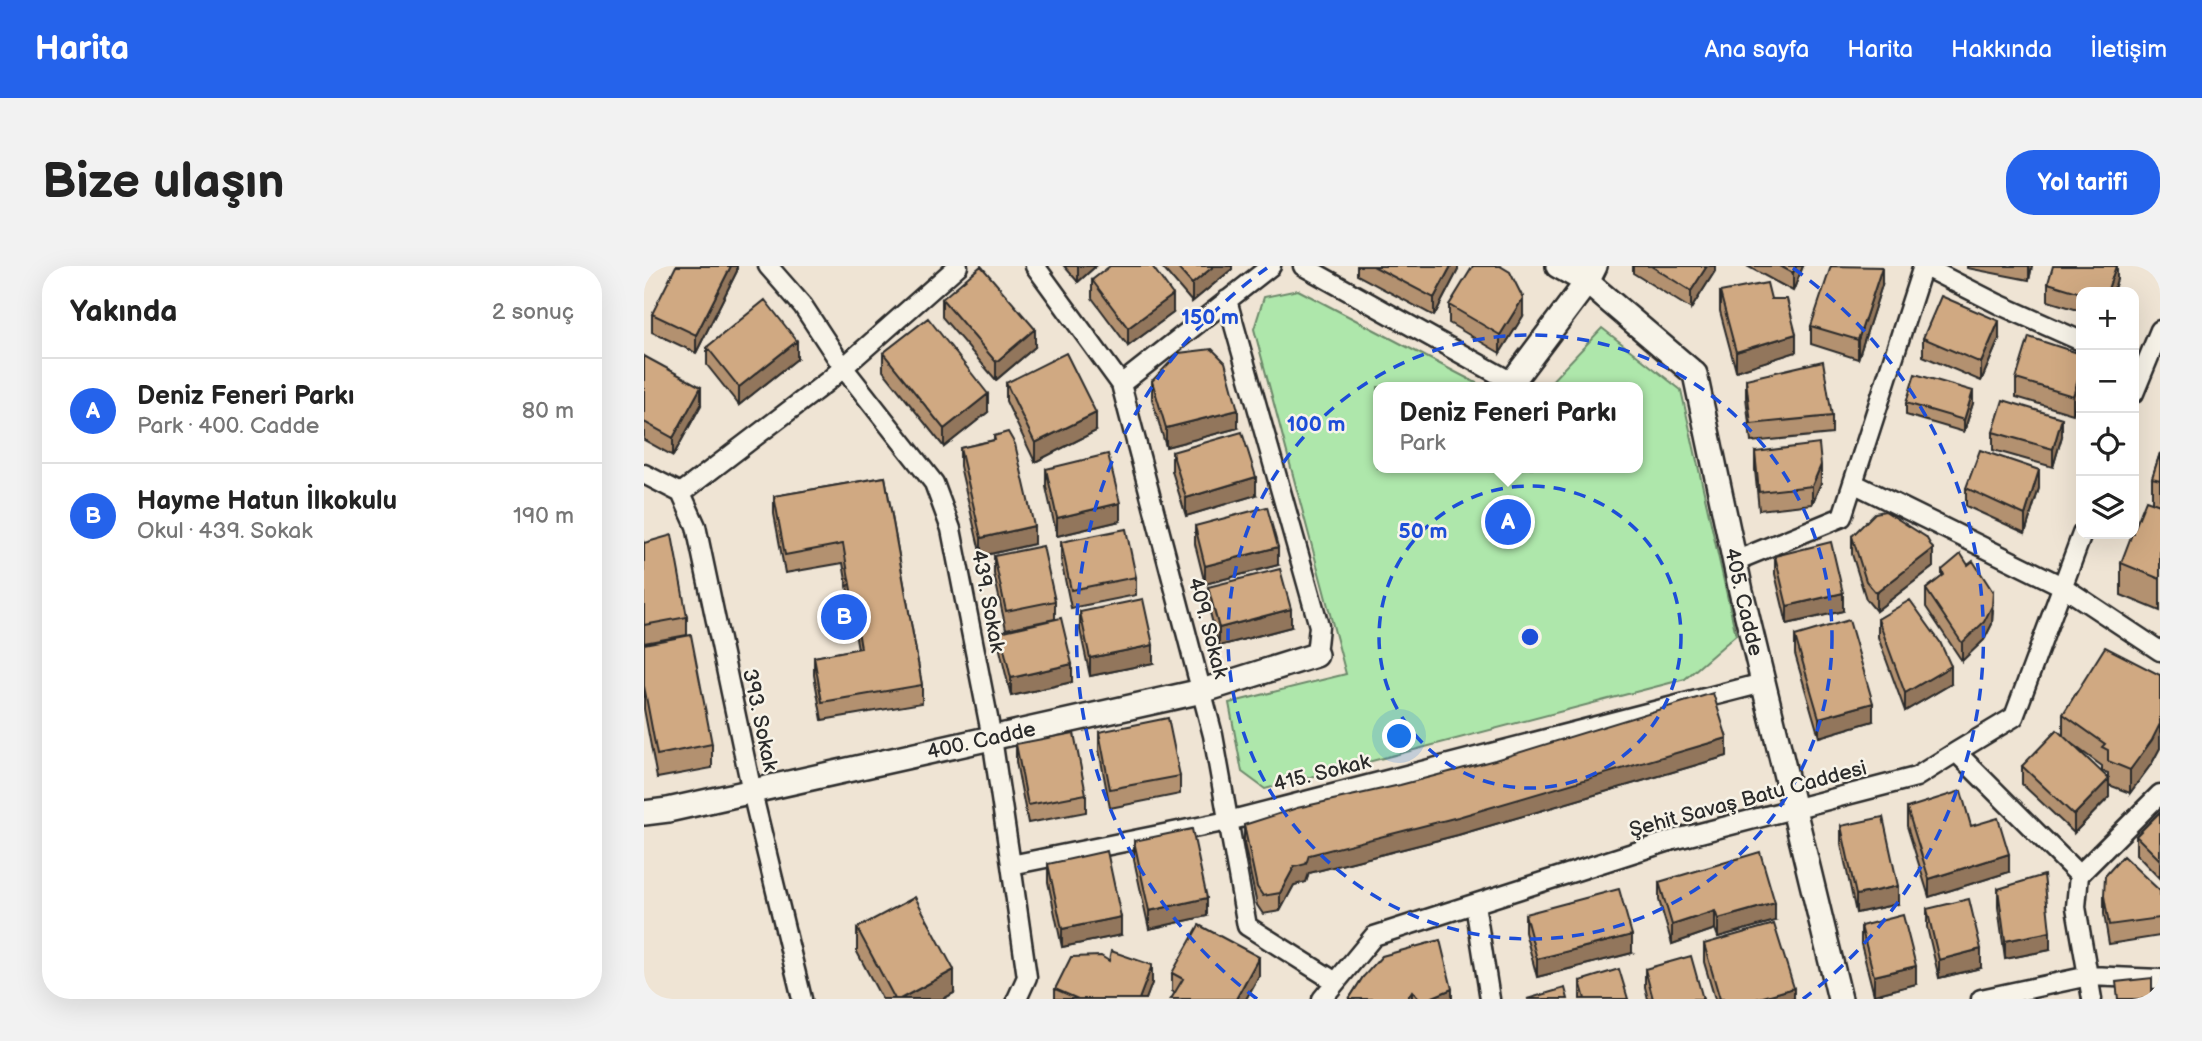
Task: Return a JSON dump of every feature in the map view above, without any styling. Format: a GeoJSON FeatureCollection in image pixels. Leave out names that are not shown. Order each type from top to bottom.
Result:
{"type":"FeatureCollection","features":[{"type":"Feature","properties":{"kind":"street","name":"439. Sokak"},"geometry":{"type":"LineString","coordinates":[[768,266],[803,306],[844,366],[934,483],[950,529],[992,738],[1012,864],[1027,976],[1017,999]]}},
{"type":"Feature","properties":{"kind":"street"},"geometry":{"type":"LineString","coordinates":[[644,474],[681,493],[828,381],[958,266]]}},
{"type":"Feature","properties":{"kind":"street","name":"409. Sokak"},"geometry":{"type":"LineString","coordinates":[[1035,266],[1121,384],[1213,735],[1247,926],[1336,982]]}},
{"type":"Feature","properties":{"kind":"street"},"geometry":{"type":"LineString","coordinates":[[1121,384],[1270,266]]}},
{"type":"Feature","properties":{"kind":"street"},"geometry":{"type":"LineString","coordinates":[[1303,266],[1512,382],[1591,274]]}},
{"type":"Feature","properties":{"kind":"street","name":"405. Cadde"},"geometry":{"type":"LineString","coordinates":[[1558,266],[1591,274],[1695,374],[1763,683],[1840,999]]}},
{"type":"Feature","properties":{"kind":"street"},"geometry":{"type":"LineString","coordinates":[[1735,561],[1842,517],[1923,266],[1998,304],[2076,339]]}},
{"type":"Feature","properties":{"kind":"street"},"geometry":{"type":"LineString","coordinates":[[1227,300],[1319,626],[1316,655]]}},
{"type":"Feature","properties":{"kind":"street"},"geometry":{"type":"LineString","coordinates":[[2146,369],[2160,330]]}},
{"type":"Feature","properties":{"kind":"street"},"geometry":{"type":"LineString","coordinates":[[1853,483],[2062,586],[2160,651]]}},
{"type":"Feature","properties":{"kind":"street","name":"393. Sokak"},"geometry":{"type":"LineString","coordinates":[[681,493],[696,526],[752,792],[802,999]]}},
{"type":"Feature","properties":{"kind":"street","name":"Şehit Savaş Batu Caddesi"},"geometry":{"type":"LineString","coordinates":[[1322,999],[1374,936],[1673,840],[1916,777],[2014,717],[2080,539]]}},
{"type":"Feature","properties":{"kind":"street","name":"400. Cadde"},"geometry":{"type":"LineString","coordinates":[[644,813],[752,792],[1202,691],[1316,655]]}},
{"type":"Feature","properties":{"kind":"street","name":"415. Sokak"},"geometry":{"type":"LineString","coordinates":[[1012,864],[1228,821],[1763,683]]}},
{"type":"Feature","properties":{"kind":"street"},"geometry":{"type":"LineString","coordinates":[[1956,752],[2079,875]]}},
{"type":"Feature","properties":{"kind":"street"},"geometry":{"type":"LineString","coordinates":[[2092,999],[2076,907],[2079,875],[2160,794]]}},
{"type":"Feature","properties":{"kind":"street"},"geometry":{"type":"LineString","coordinates":[[1475,904],[1490,999]]}},
{"type":"Feature","properties":{"kind":"street"},"geometry":{"type":"LineString","coordinates":[[1981,999],[2089,976],[2160,979]]}},
{"type":"Feature","properties":{"kind":"green space"},"geometry":{"type":"Polygon","coordinates":[[[1298,290],[1474,382],[1373,382],[1373,473],[1643,473],[1643,382],[1551,382],[1602,328],[1681,390],[1736,635],[1685,679],[1265,789],[1242,772],[1229,703],[1346,674],[1254,329],[1264,297],[1298,290]]]}},
{"type":"Feature","properties":{"kind":"building"},"geometry":{"type":"Polygon","coordinates":[[[676,266],[731,266],[696,335],[652,314],[676,266]]]}},
{"type":"Feature","properties":{"kind":"building"},"geometry":{"type":"Polygon","coordinates":[[[981,266],[1035,329],[996,362],[942,299],[981,266]]]}},
{"type":"Feature","properties":{"kind":"building"},"geometry":{"type":"Polygon","coordinates":[[[1110,266],[1152,266],[1173,295],[1128,328],[1092,280],[1110,266]]]}},
{"type":"Feature","properties":{"kind":"building"},"geometry":{"type":"Polygon","coordinates":[[[1176,266],[1214,266],[1192,284],[1176,266]]]}},
{"type":"Feature","properties":{"kind":"building"},"geometry":{"type":"Polygon","coordinates":[[[1373,266],[1451,266],[1434,298],[1373,266]]]}},
{"type":"Feature","properties":{"kind":"building"},"geometry":{"type":"Polygon","coordinates":[[[1473,266],[1500,266],[1510,272],[1523,298],[1500,335],[1449,305],[1473,266]]]}},
{"type":"Feature","properties":{"kind":"building"},"geometry":{"type":"Polygon","coordinates":[[[1651,266],[1707,266],[1691,291],[1651,266]]]}},
{"type":"Feature","properties":{"kind":"building"},"geometry":{"type":"Polygon","coordinates":[[[1780,266],[1796,266],[1793,273],[1780,266]]]}},
{"type":"Feature","properties":{"kind":"building"},"geometry":{"type":"Polygon","coordinates":[[[1831,266],[1882,267],[1858,340],[1811,326],[1831,266]]]}},
{"type":"Feature","properties":{"kind":"building"},"geometry":{"type":"Polygon","coordinates":[[[2053,266],[2116,266],[2109,287],[2076,287],[2076,291],[2048,283],[2053,266]]]}},
{"type":"Feature","properties":{"kind":"building"},"geometry":{"type":"Polygon","coordinates":[[[1767,283],[1771,299],[1787,299],[1796,334],[1736,352],[1720,292],[1767,283]]]}},
{"type":"Feature","properties":{"kind":"building"},"geometry":{"type":"Polygon","coordinates":[[[1941,296],[1999,321],[1981,363],[1923,338],[1941,296]]]}},
{"type":"Feature","properties":{"kind":"building"},"geometry":{"type":"Polygon","coordinates":[[[765,300],[797,341],[739,387],[707,347],[765,300]]]}},
{"type":"Feature","properties":{"kind":"building"},"geometry":{"type":"Polygon","coordinates":[[[928,318],[988,394],[944,429],[883,353],[928,318]]]}},
{"type":"Feature","properties":{"kind":"building"},"geometry":{"type":"Polygon","coordinates":[[[2029,337],[2076,352],[2076,386],[2073,396],[2016,379],[2029,337]]]}},
{"type":"Feature","properties":{"kind":"building"},"geometry":{"type":"Polygon","coordinates":[[[1212,349],[1225,362],[1238,410],[1166,428],[1152,381],[1179,353],[1212,349]]]}},
{"type":"Feature","properties":{"kind":"building"},"geometry":{"type":"Polygon","coordinates":[[[1066,353],[1096,413],[1035,443],[1006,383],[1066,353]]]}},
{"type":"Feature","properties":{"kind":"building"},"geometry":{"type":"Polygon","coordinates":[[[644,356],[701,387],[673,438],[644,422],[644,356]]]}},
{"type":"Feature","properties":{"kind":"building"},"geometry":{"type":"Polygon","coordinates":[[[1823,361],[1832,416],[1751,424],[1746,379],[1823,361]]]}},
{"type":"Feature","properties":{"kind":"building"},"geometry":{"type":"Polygon","coordinates":[[[1915,374],[1973,391],[1964,420],[1906,403],[1915,374]]]}},
{"type":"Feature","properties":{"kind":"building"},"geometry":{"type":"Polygon","coordinates":[[[2003,400],[2062,418],[2053,449],[1993,432],[2003,400]]]}},
{"type":"Feature","properties":{"kind":"building"},"geometry":{"type":"Polygon","coordinates":[[[1008,432],[1015,444],[1034,526],[981,538],[960,448],[995,440],[994,436],[1008,432]]]}},
{"type":"Feature","properties":{"kind":"building"},"geometry":{"type":"Polygon","coordinates":[[[1242,432],[1256,477],[1186,498],[1172,452],[1242,432]]]}},
{"type":"Feature","properties":{"kind":"building"},"geometry":{"type":"Polygon","coordinates":[[[1819,444],[1821,465],[1812,486],[1759,492],[1755,452],[1819,444]]]}},
{"type":"Feature","properties":{"kind":"building"},"geometry":{"type":"Polygon","coordinates":[[[1980,450],[2039,470],[2025,515],[1966,488],[1980,450]]]}},
{"type":"Feature","properties":{"kind":"building"},"geometry":{"type":"Polygon","coordinates":[[[2160,453],[2160,480],[2152,478],[2160,453]]]}},
{"type":"Feature","properties":{"kind":"building"},"geometry":{"type":"Polygon","coordinates":[[[1108,454],[1120,503],[1057,518],[1046,469],[1108,454]]]}},
{"type":"Feature","properties":{"kind":"building"},"geometry":{"type":"Polygon","coordinates":[[[885,477],[922,685],[822,702],[814,657],[861,648],[843,544],[785,555],[774,496],[885,477]]]}},
{"type":"Feature","properties":{"kind":"building"},"geometry":{"type":"Polygon","coordinates":[[[2146,500],[2160,505],[2160,579],[2121,563],[2130,539],[2139,539],[2139,518],[2146,500]]]}},
{"type":"Feature","properties":{"kind":"building"},"geometry":{"type":"Polygon","coordinates":[[[1267,507],[1278,547],[1205,566],[1195,526],[1267,507]]]}},
{"type":"Feature","properties":{"kind":"building"},"geometry":{"type":"Polygon","coordinates":[[[1885,511],[1926,537],[1933,549],[1876,593],[1866,581],[1852,536],[1875,513],[1885,511]]]}},
{"type":"Feature","properties":{"kind":"building"},"geometry":{"type":"Polygon","coordinates":[[[1126,529],[1136,577],[1071,590],[1061,542],[1126,529]]]}},
{"type":"Feature","properties":{"kind":"building"},"geometry":{"type":"Polygon","coordinates":[[[672,535],[687,617],[644,625],[644,543],[672,535]]]}},
{"type":"Feature","properties":{"kind":"building"},"geometry":{"type":"Polygon","coordinates":[[[1831,542],[1843,593],[1787,606],[1775,556],[1831,542]]]}},
{"type":"Feature","properties":{"kind":"building"},"geometry":{"type":"Polygon","coordinates":[[[1043,546],[1055,601],[1006,611],[994,556],[1043,546]]]}},
{"type":"Feature","properties":{"kind":"building"},"geometry":{"type":"Polygon","coordinates":[[[1961,554],[1968,565],[1973,561],[1993,592],[1992,606],[1984,622],[1962,643],[1926,589],[1944,575],[1942,570],[1961,554]]]}},
{"type":"Feature","properties":{"kind":"building"},"geometry":{"type":"Polygon","coordinates":[[[1280,569],[1291,609],[1219,628],[1208,587],[1280,569]]]}},
{"type":"Feature","properties":{"kind":"building"},"geometry":{"type":"Polygon","coordinates":[[[1143,599],[1153,645],[1090,658],[1080,612],[1143,599]]]}},
{"type":"Feature","properties":{"kind":"building"},"geometry":{"type":"Polygon","coordinates":[[[1910,600],[1940,642],[1951,666],[1905,693],[1878,619],[1910,600]]]}},
{"type":"Feature","properties":{"kind":"building"},"geometry":{"type":"Polygon","coordinates":[[[1061,618],[1072,664],[1011,678],[1000,632],[1061,618]]]}},
{"type":"Feature","properties":{"kind":"building"},"geometry":{"type":"Polygon","coordinates":[[[1849,620],[1873,703],[1819,718],[1795,636],[1849,620]]]}},
{"type":"Feature","properties":{"kind":"building"},"geometry":{"type":"Polygon","coordinates":[[[691,635],[712,744],[657,755],[644,686],[644,644],[691,635]]]}},
{"type":"Feature","properties":{"kind":"building"},"geometry":{"type":"Polygon","coordinates":[[[2105,647],[2160,675],[2160,724],[2130,770],[2108,761],[2108,750],[2102,747],[2105,744],[2063,714],[2105,647]]]}},
{"type":"Feature","properties":{"kind":"building"},"geometry":{"type":"Polygon","coordinates":[[[1713,693],[1727,738],[1458,817],[1309,855],[1306,864],[1294,867],[1280,893],[1263,896],[1257,887],[1244,825],[1297,808],[1495,760],[1713,693]]]}},
{"type":"Feature","properties":{"kind":"building"},"geometry":{"type":"Polygon","coordinates":[[[1168,718],[1180,776],[1110,789],[1099,732],[1168,718]]]}},
{"type":"Feature","properties":{"kind":"building"},"geometry":{"type":"Polygon","coordinates":[[[2057,730],[2109,779],[2074,815],[2022,766],[2057,730]]]}},
{"type":"Feature","properties":{"kind":"building"},"geometry":{"type":"Polygon","coordinates":[[[1074,733],[1086,794],[1028,805],[1016,744],[1074,733]]]}},
{"type":"Feature","properties":{"kind":"building"},"geometry":{"type":"Polygon","coordinates":[[[1961,791],[1971,826],[1998,818],[2009,854],[1929,879],[1907,808],[1961,791]]]}},
{"type":"Feature","properties":{"kind":"building"},"geometry":{"type":"Polygon","coordinates":[[[2160,812],[2160,860],[2136,836],[2160,812]]]}},
{"type":"Feature","properties":{"kind":"building"},"geometry":{"type":"Polygon","coordinates":[[[1883,817],[1898,886],[1856,895],[1841,826],[1883,817]]]}},
{"type":"Feature","properties":{"kind":"building"},"geometry":{"type":"Polygon","coordinates":[[[1192,829],[1207,898],[1149,911],[1134,841],[1192,829]]]}},
{"type":"Feature","properties":{"kind":"building"},"geometry":{"type":"Polygon","coordinates":[[[1107,851],[1121,917],[1062,929],[1048,864],[1107,851]]]}},
{"type":"Feature","properties":{"kind":"building"},"geometry":{"type":"Polygon","coordinates":[[[1760,852],[1775,903],[1718,919],[1715,911],[1672,925],[1659,882],[1760,852]]]}},
{"type":"Feature","properties":{"kind":"building"},"geometry":{"type":"Polygon","coordinates":[[[2123,856],[2160,891],[2160,918],[2109,925],[2104,896],[2105,876],[2123,856]]]}},
{"type":"Feature","properties":{"kind":"building"},"geometry":{"type":"Polygon","coordinates":[[[2044,875],[2050,932],[2005,941],[1998,889],[2044,875]]]}},
{"type":"Feature","properties":{"kind":"building"},"geometry":{"type":"Polygon","coordinates":[[[1619,889],[1632,935],[1537,959],[1525,914],[1619,889]]]}},
{"type":"Feature","properties":{"kind":"building"},"geometry":{"type":"Polygon","coordinates":[[[915,897],[954,970],[900,999],[895,999],[857,928],[915,897]]]}},
{"type":"Feature","properties":{"kind":"building"},"geometry":{"type":"Polygon","coordinates":[[[1969,899],[1981,949],[1939,960],[1927,909],[1969,899]]]}},
{"type":"Feature","properties":{"kind":"building"},"geometry":{"type":"Polygon","coordinates":[[[1903,915],[1916,966],[1874,976],[1861,926],[1903,915]]]}},
{"type":"Feature","properties":{"kind":"building"},"geometry":{"type":"Polygon","coordinates":[[[1774,924],[1794,988],[1756,999],[1720,999],[1704,944],[1774,924]]]}},
{"type":"Feature","properties":{"kind":"building"},"geometry":{"type":"Polygon","coordinates":[[[1199,925],[1259,957],[1236,999],[1171,999],[1183,979],[1172,973],[1199,925]]]}},
{"type":"Feature","properties":{"kind":"building"},"geometry":{"type":"Polygon","coordinates":[[[1440,940],[1452,989],[1428,999],[1419,999],[1412,991],[1407,999],[1349,999],[1363,977],[1382,956],[1440,940]]]}},
{"type":"Feature","properties":{"kind":"building"},"geometry":{"type":"Polygon","coordinates":[[[1111,951],[1152,965],[1139,999],[1078,999],[1055,989],[1071,957],[1101,956],[1109,961],[1111,951]]]}},
{"type":"Feature","properties":{"kind":"building"},"geometry":{"type":"Polygon","coordinates":[[[1691,956],[1703,999],[1653,999],[1645,969],[1691,956]]]}},
{"type":"Feature","properties":{"kind":"building"},"geometry":{"type":"Polygon","coordinates":[[[1619,969],[1628,999],[1585,999],[1580,981],[1619,969]]]}},
{"type":"Feature","properties":{"kind":"building"},"geometry":{"type":"Polygon","coordinates":[[[2152,978],[2152,999],[2118,999],[2116,982],[2152,978]]]}},
{"type":"Feature","properties":{"kind":"building"},"geometry":{"type":"Polygon","coordinates":[[[1565,988],[1568,999],[1527,999],[1565,988]]]}},
{"type":"Feature","properties":{"kind":"place","name":"Deniz Feneri Parkı"},"geometry":{"type":"Point","coordinates":[1508,522]}},
{"type":"Feature","properties":{"kind":"place","name":"Hayme Hatun İlkokulu"},"geometry":{"type":"Point","coordinates":[844,617]}}]}
